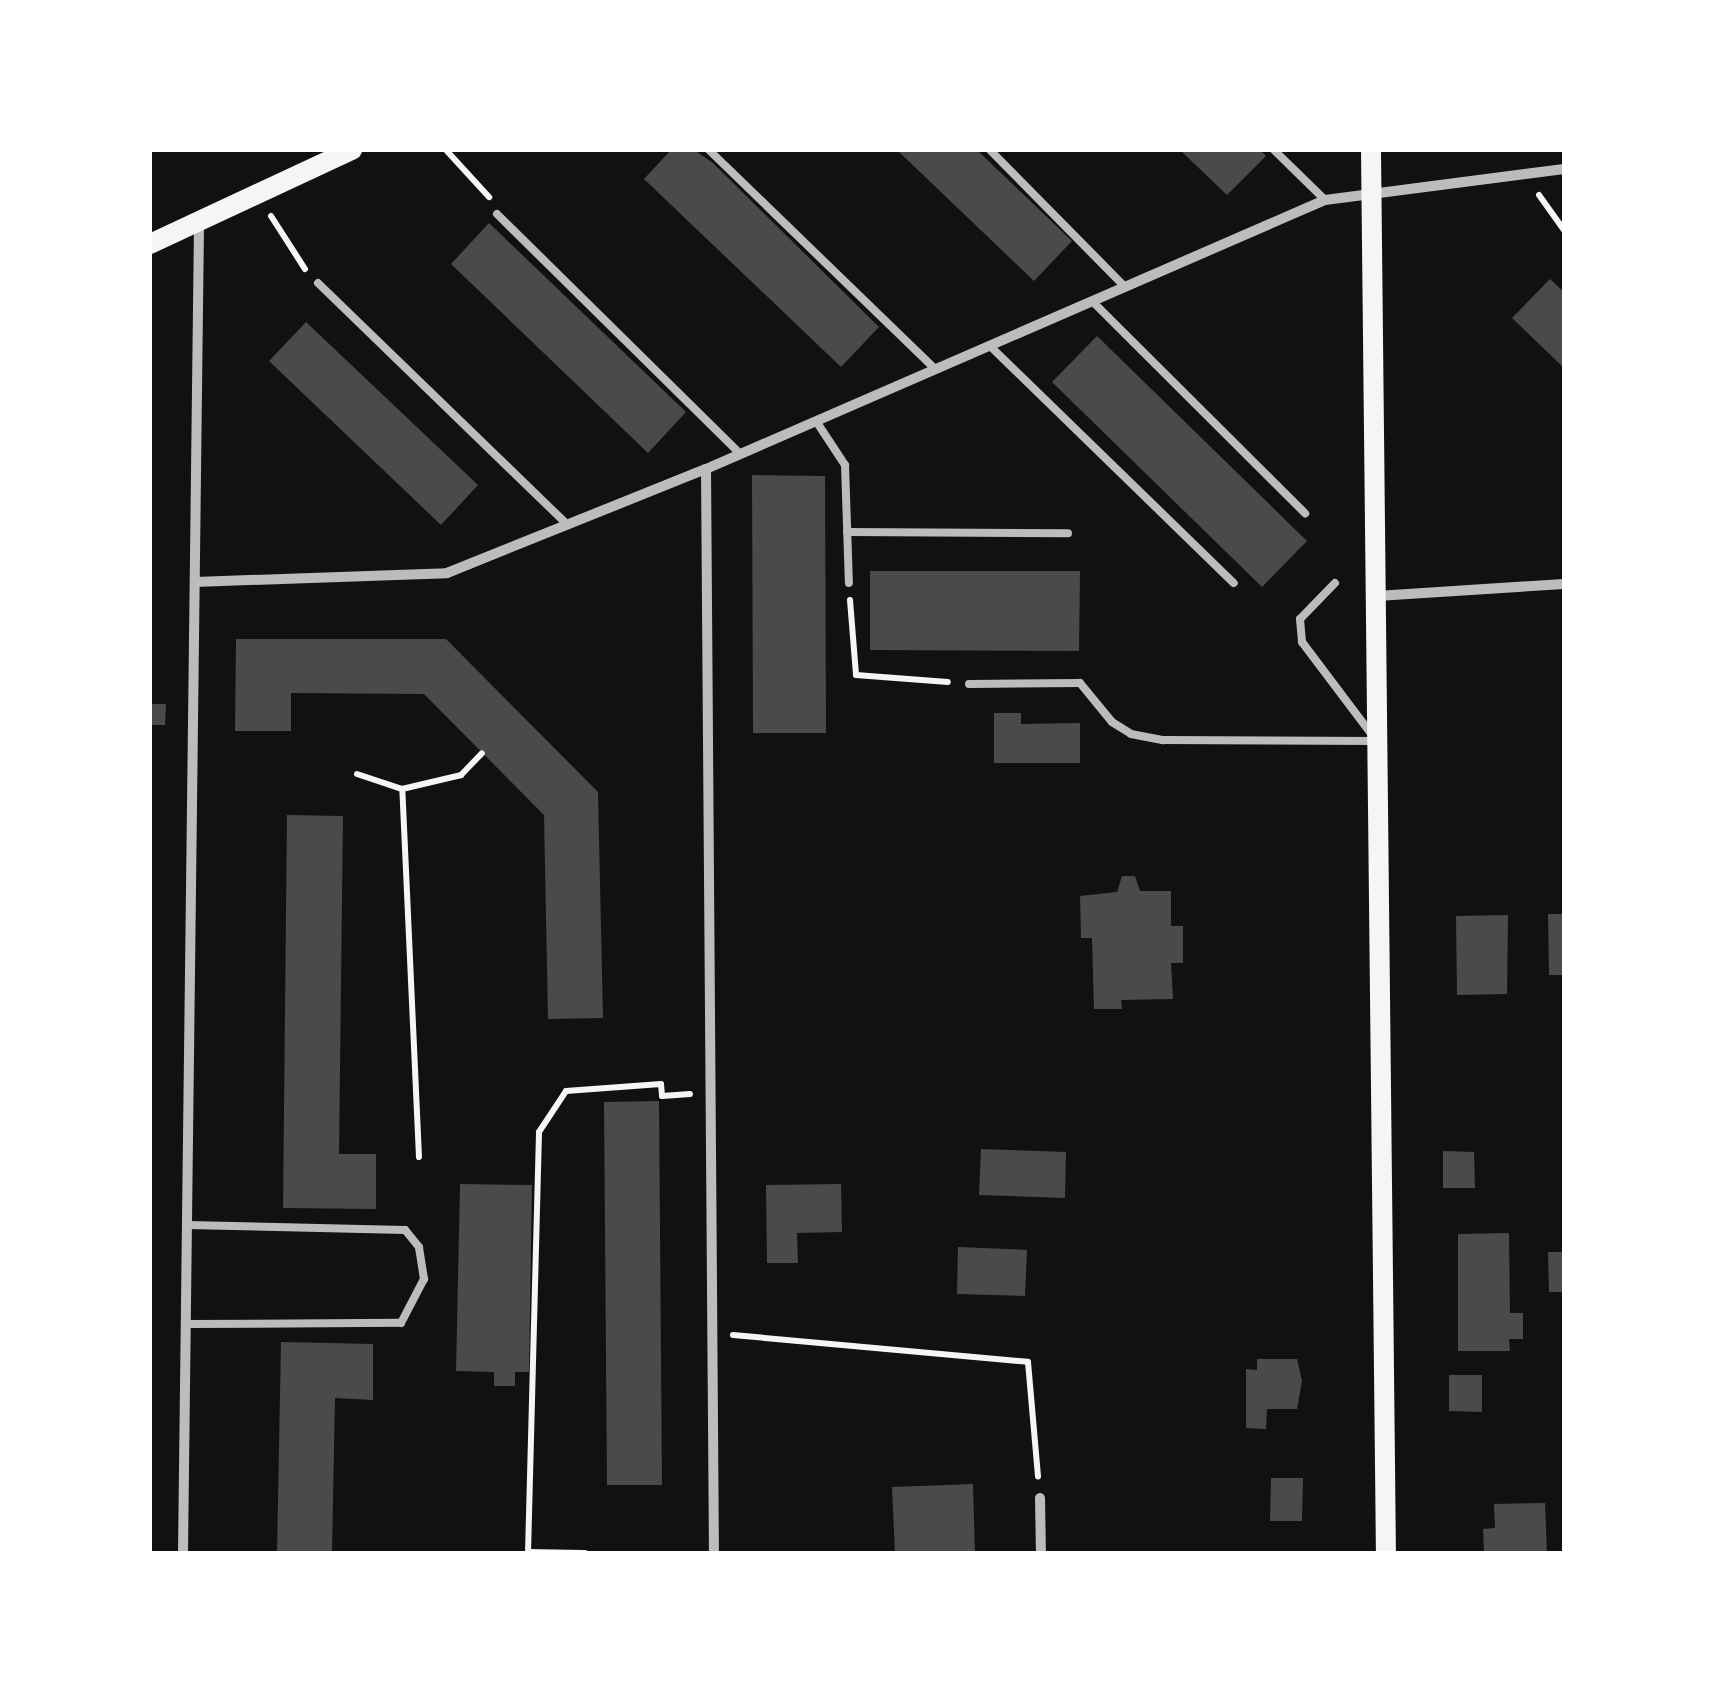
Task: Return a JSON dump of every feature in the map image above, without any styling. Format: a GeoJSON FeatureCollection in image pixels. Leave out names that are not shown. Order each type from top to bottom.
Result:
{"type":"FeatureCollection","features":[{"type":"Feature","properties":{"kind":"main road"},"geometry":{"type":"LineString","coordinates":[[150,244],[352,150]]}},
{"type":"Feature","properties":{"kind":"main road"},"geometry":{"type":"LineString","coordinates":[[1370,150],[1386,1553]]}},
{"type":"Feature","properties":{"kind":"street"},"geometry":{"type":"LineString","coordinates":[[195,582],[447,573],[706,469],[1325,200],[1371,190],[1564,169]]}},
{"type":"Feature","properties":{"kind":"street"},"geometry":{"type":"LineString","coordinates":[[183,1553],[199,220]]}},
{"type":"Feature","properties":{"kind":"street"},"geometry":{"type":"LineString","coordinates":[[706,469],[714,1553]]}},
{"type":"Feature","properties":{"kind":"street"},"geometry":{"type":"LineString","coordinates":[[1376,596],[1564,584]]}},
{"type":"Feature","properties":{"kind":"street"},"geometry":{"type":"LineString","coordinates":[[1040,1498],[1041,1553]]}},
{"type":"Feature","properties":{"kind":"lane"},"geometry":{"type":"LineString","coordinates":[[708,150],[935,369]]}},
{"type":"Feature","properties":{"kind":"lane"},"geometry":{"type":"LineString","coordinates":[[990,150],[1125,286]]}},
{"type":"Feature","properties":{"kind":"lane"},"geometry":{"type":"LineString","coordinates":[[1274,150],[1325,200]]}},
{"type":"Feature","properties":{"kind":"lane"},"geometry":{"type":"LineString","coordinates":[[496,214],[740,454]]}},
{"type":"Feature","properties":{"kind":"lane"},"geometry":{"type":"LineString","coordinates":[[318,283],[568,525]]}},
{"type":"Feature","properties":{"kind":"lane"},"geometry":{"type":"LineString","coordinates":[[1092,301],[1305,513]]}},
{"type":"Feature","properties":{"kind":"lane"},"geometry":{"type":"LineString","coordinates":[[990,346],[1234,582]]}},
{"type":"Feature","properties":{"kind":"lane"},"geometry":{"type":"LineString","coordinates":[[816,421],[845,465],[848,584]]}},
{"type":"Feature","properties":{"kind":"lane"},"geometry":{"type":"LineString","coordinates":[[847,532],[1068,533]]}},
{"type":"Feature","properties":{"kind":"lane"},"geometry":{"type":"LineString","coordinates":[[1335,583],[1300,619],[1302,642],[1377,741]]}},
{"type":"Feature","properties":{"kind":"lane"},"geometry":{"type":"LineString","coordinates":[[969,684],[1080,683],[1112,722],[1131,734],[1163,740],[1377,741]]}},
{"type":"Feature","properties":{"kind":"lane"},"geometry":{"type":"LineString","coordinates":[[186,1324],[401,1323],[424,1280],[419,1247],[405,1230],[187,1225]]}},
{"type":"Feature","properties":{"kind":"path"},"geometry":{"type":"LineString","coordinates":[[446,150],[494,202],[496,214]]}},
{"type":"Feature","properties":{"kind":"path"},"geometry":{"type":"LineString","coordinates":[[1524,174],[1564,230]]}},
{"type":"Feature","properties":{"kind":"path"},"geometry":{"type":"LineString","coordinates":[[258,194],[318,283]]}},
{"type":"Feature","properties":{"kind":"path"},"geometry":{"type":"LineString","coordinates":[[848,584],[856,675],[969,684]]}},
{"type":"Feature","properties":{"kind":"path"},"geometry":{"type":"LineString","coordinates":[[357,774],[402,789],[461,774],[482,753]]}},
{"type":"Feature","properties":{"kind":"path"},"geometry":{"type":"LineString","coordinates":[[402,789],[419,1157]]}},
{"type":"Feature","properties":{"kind":"path"},"geometry":{"type":"LineString","coordinates":[[585,1553],[528,1552],[538,1132],[566,1091],[662,1084],[662,1096],[711,1093]]}},
{"type":"Feature","properties":{"kind":"path"},"geometry":{"type":"LineString","coordinates":[[713,1333],[1028,1362],[1040,1498]]}},
{"type":"Feature","properties":{"kind":"building"},"geometry":{"type":"Polygon","coordinates":[[[671,150],[694,150],[713,163],[879,327],[841,367],[644,179],[671,150]]]}},
{"type":"Feature","properties":{"kind":"building"},"geometry":{"type":"Polygon","coordinates":[[[897,150],[977,150],[1072,241],[1034,281],[897,150]]]}},
{"type":"Feature","properties":{"kind":"building"},"geometry":{"type":"Polygon","coordinates":[[[1180,150],[1260,150],[1266,156],[1227,195],[1180,150]]]}},
{"type":"Feature","properties":{"kind":"building"},"geometry":{"type":"Polygon","coordinates":[[[489,223],[686,412],[648,453],[451,264],[489,223]]]}},
{"type":"Feature","properties":{"kind":"building"},"geometry":{"type":"Polygon","coordinates":[[[1550,279],[1564,292],[1564,368],[1512,318],[1550,279]]]}},
{"type":"Feature","properties":{"kind":"building"},"geometry":{"type":"Polygon","coordinates":[[[306,322],[478,485],[441,525],[269,361],[306,322]]]}},
{"type":"Feature","properties":{"kind":"building"},"geometry":{"type":"Polygon","coordinates":[[[1097,336],[1307,541],[1262,587],[1052,382],[1097,336]]]}},
{"type":"Feature","properties":{"kind":"building"},"geometry":{"type":"Polygon","coordinates":[[[752,475],[825,476],[826,733],[753,733],[752,475]]]}},
{"type":"Feature","properties":{"kind":"building"},"geometry":{"type":"Polygon","coordinates":[[[870,571],[1080,571],[1079,651],[870,650],[870,571]]]}},
{"type":"Feature","properties":{"kind":"building"},"geometry":{"type":"Polygon","coordinates":[[[236,639],[446,639],[598,792],[603,1018],[548,1019],[544,815],[424,694],[291,693],[291,731],[235,731],[236,639]]]}},
{"type":"Feature","properties":{"kind":"building"},"geometry":{"type":"Polygon","coordinates":[[[150,704],[166,704],[165,725],[150,725],[150,704]]]}},
{"type":"Feature","properties":{"kind":"building"},"geometry":{"type":"Polygon","coordinates":[[[994,713],[1021,713],[1021,724],[1080,723],[1080,763],[994,763],[994,713]]]}},
{"type":"Feature","properties":{"kind":"building"},"geometry":{"type":"Polygon","coordinates":[[[287,815],[343,816],[339,1154],[376,1154],[376,1209],[283,1208],[287,815]]]}},
{"type":"Feature","properties":{"kind":"building"},"geometry":{"type":"Polygon","coordinates":[[[1122,876],[1135,876],[1140,891],[1171,891],[1171,926],[1183,926],[1183,963],[1171,963],[1173,999],[1121,1000],[1122,1009],[1094,1009],[1092,938],[1081,938],[1080,896],[1117,892],[1122,876]]]}},
{"type":"Feature","properties":{"kind":"building"},"geometry":{"type":"Polygon","coordinates":[[[1548,914],[1564,914],[1564,975],[1549,975],[1548,914]]]}},
{"type":"Feature","properties":{"kind":"building"},"geometry":{"type":"Polygon","coordinates":[[[1508,915],[1507,994],[1457,995],[1456,916],[1508,915]]]}},
{"type":"Feature","properties":{"kind":"building"},"geometry":{"type":"Polygon","coordinates":[[[659,1101],[662,1485],[607,1485],[604,1102],[659,1101]]]}},
{"type":"Feature","properties":{"kind":"building"},"geometry":{"type":"Polygon","coordinates":[[[981,1149],[1066,1152],[1065,1198],[979,1195],[981,1149]]]}},
{"type":"Feature","properties":{"kind":"building"},"geometry":{"type":"Polygon","coordinates":[[[1443,1151],[1474,1152],[1475,1188],[1443,1188],[1443,1151]]]}},
{"type":"Feature","properties":{"kind":"building"},"geometry":{"type":"Polygon","coordinates":[[[460,1184],[532,1185],[529,1372],[515,1372],[515,1386],[494,1386],[494,1372],[456,1371],[460,1184]]]}},
{"type":"Feature","properties":{"kind":"building"},"geometry":{"type":"Polygon","coordinates":[[[841,1184],[842,1232],[797,1233],[798,1263],[767,1263],[766,1185],[841,1184]]]}},
{"type":"Feature","properties":{"kind":"building"},"geometry":{"type":"Polygon","coordinates":[[[1509,1233],[1510,1313],[1523,1313],[1523,1339],[1509,1339],[1510,1351],[1458,1351],[1458,1234],[1509,1233]]]}},
{"type":"Feature","properties":{"kind":"building"},"geometry":{"type":"Polygon","coordinates":[[[958,1247],[1027,1250],[1025,1296],[957,1294],[958,1247]]]}},
{"type":"Feature","properties":{"kind":"building"},"geometry":{"type":"Polygon","coordinates":[[[1548,1252],[1564,1252],[1564,1292],[1549,1292],[1548,1252]]]}},
{"type":"Feature","properties":{"kind":"building"},"geometry":{"type":"Polygon","coordinates":[[[281,1342],[373,1344],[373,1400],[335,1398],[332,1553],[277,1553],[281,1342]]]}},
{"type":"Feature","properties":{"kind":"building"},"geometry":{"type":"Polygon","coordinates":[[[1257,1359],[1297,1359],[1302,1381],[1297,1409],[1267,1409],[1266,1429],[1246,1428],[1246,1369],[1257,1370],[1257,1359]]]}},
{"type":"Feature","properties":{"kind":"building"},"geometry":{"type":"Polygon","coordinates":[[[1449,1375],[1482,1375],[1482,1412],[1449,1411],[1449,1375]]]}},
{"type":"Feature","properties":{"kind":"building"},"geometry":{"type":"Polygon","coordinates":[[[1271,1478],[1303,1478],[1302,1521],[1270,1521],[1271,1478]]]}},
{"type":"Feature","properties":{"kind":"building"},"geometry":{"type":"Polygon","coordinates":[[[973,1484],[975,1553],[895,1553],[892,1487],[973,1484]]]}},
{"type":"Feature","properties":{"kind":"building"},"geometry":{"type":"Polygon","coordinates":[[[1545,1503],[1547,1553],[1484,1553],[1483,1529],[1495,1528],[1494,1504],[1545,1503]]]}}]}
